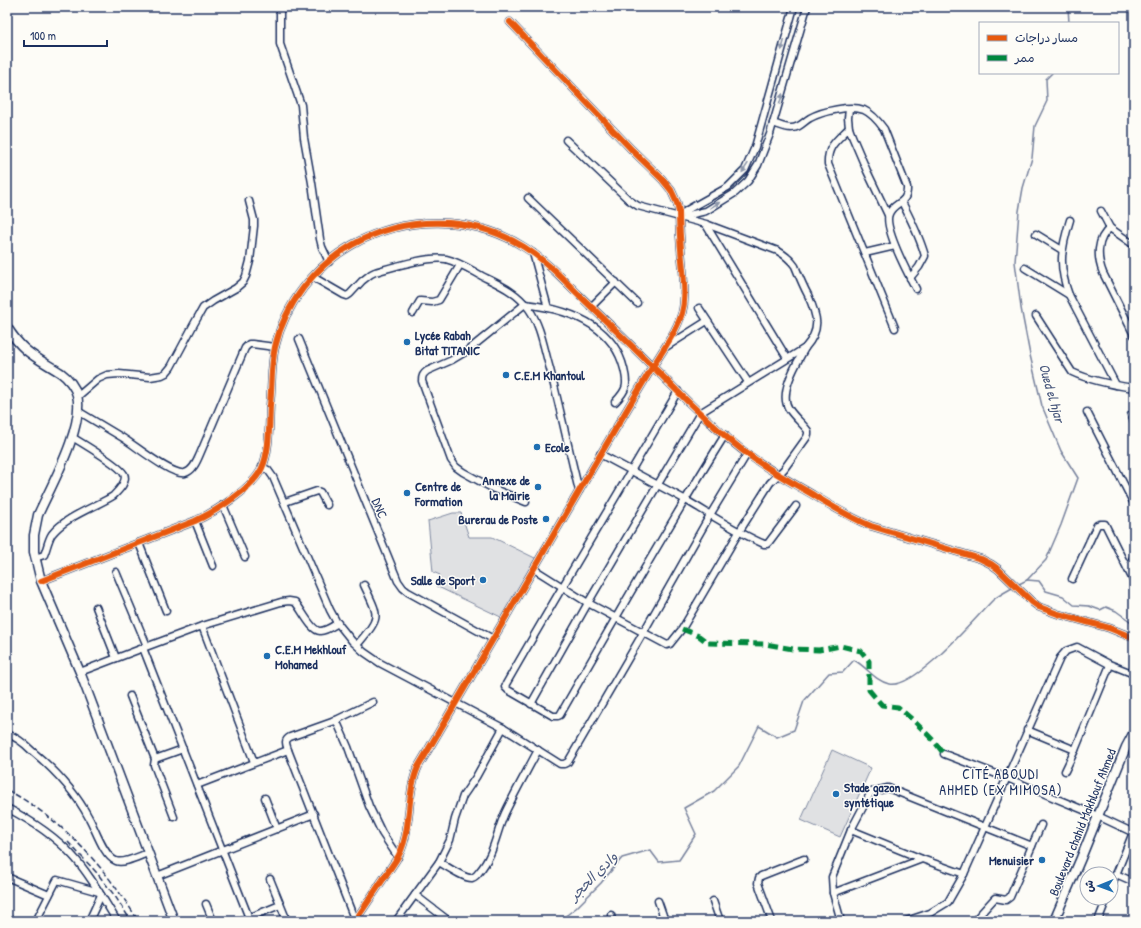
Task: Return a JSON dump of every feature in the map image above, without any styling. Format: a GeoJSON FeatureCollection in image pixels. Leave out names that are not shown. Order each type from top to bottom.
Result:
{"type":"FeatureCollection","features":[{"type":"Feature","properties":{"kind":"main road"},"geometry":{"type":"LineString","coordinates":[[7,327],[25,350],[66,377],[75,390],[77,397],[78,411],[72,437],[62,464],[38,514],[34,535],[35,558],[41,581],[80,672],[174,921]]}},
{"type":"Feature","properties":{"kind":"main road","name":"Boulevard chahid Makhlouf Ahmed"},"geometry":{"type":"LineString","coordinates":[[1054,921],[1126,747],[1134,732]]}},
{"type":"Feature","properties":{"kind":"street"},"geometry":{"type":"LineString","coordinates":[[280,7],[280,44],[301,105],[304,138],[320,240],[329,262]]}},
{"type":"Feature","properties":{"kind":"street"},"geometry":{"type":"LineString","coordinates":[[679,218],[687,210],[728,187],[745,170],[755,147],[794,7]]}},
{"type":"Feature","properties":{"kind":"street"},"geometry":{"type":"LineString","coordinates":[[679,218],[706,211],[736,193],[748,182],[758,165],[773,123],[807,7]]}},
{"type":"Feature","properties":{"kind":"street"},"geometry":{"type":"LineString","coordinates":[[373,702],[336,720],[288,738],[285,742],[355,921],[398,857],[404,840],[411,791],[414,776],[418,767],[600,454],[652,366],[665,347],[682,311],[684,298],[678,207],[671,190],[510,22]]}},
{"type":"Feature","properties":{"kind":"street"},"geometry":{"type":"LineString","coordinates":[[773,123],[791,128],[800,127],[809,119],[840,108],[863,110],[879,121],[884,129],[907,187],[906,198],[893,208],[888,215]]}},
{"type":"Feature","properties":{"kind":"street"},"geometry":{"type":"LineString","coordinates":[[849,109],[849,128],[888,215],[889,227],[895,246],[916,289]]}},
{"type":"Feature","properties":{"kind":"street"},"geometry":{"type":"LineString","coordinates":[[849,128],[834,142],[827,156],[828,164],[895,328]]}},
{"type":"Feature","properties":{"kind":"street"},"geometry":{"type":"LineString","coordinates":[[534,569],[615,618],[667,645],[672,643],[682,629],[739,532],[770,483],[785,468],[808,434],[806,429],[790,411],[786,404],[785,397],[788,383],[805,348],[814,336],[816,320],[815,312],[791,259],[778,251],[706,224],[642,208],[633,204],[566,140]]}},
{"type":"Feature","properties":{"kind":"street"},"geometry":{"type":"LineString","coordinates":[[528,198],[637,303]]}},
{"type":"Feature","properties":{"kind":"street"},"geometry":{"type":"LineString","coordinates":[[77,397],[98,379],[108,375],[119,374],[150,378],[162,375],[171,367],[203,308],[240,285],[246,276],[250,262],[254,226],[249,201]]}},
{"type":"Feature","properties":{"kind":"street"},"geometry":{"type":"LineString","coordinates":[[902,202],[914,227],[925,256],[920,267],[910,278]]}},
{"type":"Feature","properties":{"kind":"street"},"geometry":{"type":"LineString","coordinates":[[1101,211],[1110,228],[1134,244]]}},
{"type":"Feature","properties":{"kind":"street"},"geometry":{"type":"LineString","coordinates":[[1070,220],[1062,250],[1062,272],[1065,284],[1069,295],[1116,385]]}},
{"type":"Feature","properties":{"kind":"street"},"geometry":{"type":"LineString","coordinates":[[41,581],[195,521],[223,505],[244,489],[254,480],[262,467],[266,454],[275,347],[288,310],[296,297],[313,277],[329,262],[346,248],[361,240],[380,232],[401,226],[430,223],[451,223],[486,230],[505,237],[533,253],[592,307],[700,413],[747,454],[778,475],[863,523],[981,558],[1002,573],[1039,607],[1066,617],[1105,626],[1134,638]]}},
{"type":"Feature","properties":{"kind":"street"},"geometry":{"type":"LineString","coordinates":[[706,224],[787,358]]}},
{"type":"Feature","properties":{"kind":"street"},"geometry":{"type":"LineString","coordinates":[[1110,228],[1102,235],[1100,242],[1100,264],[1134,335]]}},
{"type":"Feature","properties":{"kind":"street"},"geometry":{"type":"LineString","coordinates":[[1036,234],[1062,250]]}},
{"type":"Feature","properties":{"kind":"street"},"geometry":{"type":"LineString","coordinates":[[865,253],[895,246]]}},
{"type":"Feature","properties":{"kind":"street"},"geometry":{"type":"LineString","coordinates":[[533,253],[548,308]]}},
{"type":"Feature","properties":{"kind":"street"},"geometry":{"type":"LineString","coordinates":[[313,277],[346,296],[371,274],[392,267],[441,259],[460,265],[504,286],[514,293],[530,310],[536,320],[541,334],[579,491]]}},
{"type":"Feature","properties":{"kind":"street"},"geometry":{"type":"LineString","coordinates":[[413,312],[420,301],[432,302],[439,300],[460,265]]}},
{"type":"Feature","properties":{"kind":"street"},"geometry":{"type":"LineString","coordinates":[[1025,268],[1069,295]]}},
{"type":"Feature","properties":{"kind":"street"},"geometry":{"type":"LineString","coordinates":[[592,307],[616,282]]}},
{"type":"Feature","properties":{"kind":"street"},"geometry":{"type":"LineString","coordinates":[[526,502],[494,489],[456,467],[451,460],[422,378],[427,371],[452,360],[467,351],[524,304],[548,308],[572,315],[591,324],[604,334],[614,345],[621,358],[627,381],[625,390],[615,402]]}},
{"type":"Feature","properties":{"kind":"street"},"geometry":{"type":"LineString","coordinates":[[699,308],[748,382]]}},
{"type":"Feature","properties":{"kind":"street"},"geometry":{"type":"LineString","coordinates":[[1036,316],[1072,372],[1079,376],[1134,388]]}},
{"type":"Feature","properties":{"kind":"street"},"geometry":{"type":"LineString","coordinates":[[665,347],[708,321]]}},
{"type":"Feature","properties":{"kind":"street","name":"DNC"},"geometry":{"type":"LineString","coordinates":[[299,339],[398,581],[408,592],[493,639]]}},
{"type":"Feature","properties":{"kind":"street"},"geometry":{"type":"LineString","coordinates":[[78,411],[175,472],[184,473],[191,469],[200,454],[246,348],[249,344],[275,347]]}},
{"type":"Feature","properties":{"kind":"street"},"geometry":{"type":"LineString","coordinates":[[531,704],[588,603],[700,413],[805,348]]}},
{"type":"Feature","properties":{"kind":"street"},"geometry":{"type":"LineString","coordinates":[[678,391],[632,471],[562,586],[506,685],[508,690],[553,716],[560,715],[684,500],[725,435]]}},
{"type":"Feature","properties":{"kind":"street"},"geometry":{"type":"LineString","coordinates":[[1087,412],[1134,504]]}},
{"type":"Feature","properties":{"kind":"street"},"geometry":{"type":"LineString","coordinates":[[35,558],[44,554],[50,537],[57,528],[113,496],[120,490],[125,479],[124,473],[114,464],[72,437]]}},
{"type":"Feature","properties":{"kind":"street"},"geometry":{"type":"LineString","coordinates":[[600,454],[739,532],[762,543],[767,544],[796,506]]}},
{"type":"Feature","properties":{"kind":"street"},"geometry":{"type":"LineString","coordinates":[[262,467],[268,470],[273,477],[285,502],[330,610],[343,631],[364,652],[380,663],[503,728],[560,764],[564,764],[567,763],[710,515],[747,454]]}},
{"type":"Feature","properties":{"kind":"street"},"geometry":{"type":"LineString","coordinates":[[285,502],[317,491],[320,493],[327,506]]}},
{"type":"Feature","properties":{"kind":"street"},"geometry":{"type":"LineString","coordinates":[[223,505],[245,557]]}},
{"type":"Feature","properties":{"kind":"street"},"geometry":{"type":"LineString","coordinates":[[195,521],[213,566]]}},
{"type":"Feature","properties":{"kind":"street"},"geometry":{"type":"LineString","coordinates":[[1072,579],[1097,525],[1105,524],[1134,582]]}},
{"type":"Feature","properties":{"kind":"street"},"geometry":{"type":"LineString","coordinates":[[139,543],[166,611]]}},
{"type":"Feature","properties":{"kind":"street"},"geometry":{"type":"LineString","coordinates":[[1128,569],[1134,556]]}},
{"type":"Feature","properties":{"kind":"street"},"geometry":{"type":"LineString","coordinates":[[116,572],[249,918]]}},
{"type":"Feature","properties":{"kind":"street"},"geometry":{"type":"LineString","coordinates":[[357,645],[373,626],[376,616],[375,610],[364,585]]}},
{"type":"Feature","properties":{"kind":"street"},"geometry":{"type":"LineString","coordinates":[[80,672],[202,626],[281,602],[295,602],[310,625],[317,631],[321,631],[338,623]]}},
{"type":"Feature","properties":{"kind":"street"},"geometry":{"type":"LineString","coordinates":[[96,607],[116,658]]}},
{"type":"Feature","properties":{"kind":"street"},"geometry":{"type":"LineString","coordinates":[[202,626],[254,762]]}},
{"type":"Feature","properties":{"kind":"street"},"geometry":{"type":"LineString","coordinates":[[906,921],[930,913],[948,902],[964,874],[1027,730],[1060,658],[1066,651],[1077,647],[1110,665],[1134,674]]}},
{"type":"Feature","properties":{"kind":"street"},"geometry":{"type":"LineString","coordinates":[[1065,772],[1110,665]]}},
{"type":"Feature","properties":{"kind":"street"},"geometry":{"type":"LineString","coordinates":[[130,696],[155,759],[154,765],[174,817]]}},
{"type":"Feature","properties":{"kind":"street"},"geometry":{"type":"LineString","coordinates":[[336,720],[348,747],[369,806],[382,833],[398,857]]}},
{"type":"Feature","properties":{"kind":"street"},"geometry":{"type":"LineString","coordinates":[[396,921],[439,862],[450,840],[463,796],[503,728]]}},
{"type":"Feature","properties":{"kind":"street"},"geometry":{"type":"LineString","coordinates":[[1027,730],[1075,750]]}},
{"type":"Feature","properties":{"kind":"street"},"geometry":{"type":"LineString","coordinates":[[7,734],[15,737],[48,763],[60,777],[80,802],[105,850],[113,860],[121,862],[148,853]]}},
{"type":"Feature","properties":{"kind":"street"},"geometry":{"type":"LineString","coordinates":[[155,759],[183,749]]}},
{"type":"Feature","properties":{"kind":"street"},"geometry":{"type":"LineString","coordinates":[[197,785],[288,750]]}},
{"type":"Feature","properties":{"kind":"street"},"geometry":{"type":"LineString","coordinates":[[439,862],[470,878],[475,877],[488,861],[504,816],[538,750]]}},
{"type":"Feature","properties":{"kind":"street"},"geometry":{"type":"LineString","coordinates":[[944,754],[1006,778],[1134,832],[1119,867]]}},
{"type":"Feature","properties":{"kind":"street"},"geometry":{"type":"LineString","coordinates":[[841,921],[833,893],[832,877],[851,830],[871,792],[888,788],[1032,846]]}},
{"type":"Feature","properties":{"kind":"street"},"geometry":{"type":"LineString","coordinates":[[265,798],[277,829]]}},
{"type":"Feature","properties":{"kind":"street"},"geometry":{"type":"LineString","coordinates":[[7,808],[51,836],[62,845],[81,865],[118,921]]}},
{"type":"Feature","properties":{"kind":"street"},"geometry":{"type":"LineString","coordinates":[[157,876],[314,814]]}},
{"type":"Feature","properties":{"kind":"street"},"geometry":{"type":"LineString","coordinates":[[974,921],[995,898],[1006,900],[1009,898],[1041,825]]}},
{"type":"Feature","properties":{"kind":"street"},"geometry":{"type":"LineString","coordinates":[[851,830],[922,859],[964,874]]}},
{"type":"Feature","properties":{"kind":"street"},"geometry":{"type":"LineString","coordinates":[[772,921],[758,883],[759,878],[804,859]]}},
{"type":"Feature","properties":{"kind":"street"},"geometry":{"type":"LineString","coordinates":[[833,893],[922,859]]}},
{"type":"Feature","properties":{"kind":"street"},"geometry":{"type":"LineString","coordinates":[[1119,875],[1134,882]]}},
{"type":"Feature","properties":{"kind":"street"},"geometry":{"type":"LineString","coordinates":[[7,877],[49,895]]}},
{"type":"Feature","properties":{"kind":"street"},"geometry":{"type":"LineString","coordinates":[[270,879],[287,921]]}},
{"type":"Feature","properties":{"kind":"street"},"geometry":{"type":"LineString","coordinates":[[36,921],[57,880],[100,893]]}},
{"type":"Feature","properties":{"kind":"street"},"geometry":{"type":"LineString","coordinates":[[89,921],[100,893]]}},
{"type":"Feature","properties":{"kind":"street"},"geometry":{"type":"LineString","coordinates":[[415,896],[449,921]]}},
{"type":"Feature","properties":{"kind":"street"},"geometry":{"type":"LineString","coordinates":[[658,901],[665,921]]}},
{"type":"Feature","properties":{"kind":"street"},"geometry":{"type":"LineString","coordinates":[[713,901],[720,921]]}},
{"type":"Feature","properties":{"kind":"street"},"geometry":{"type":"LineString","coordinates":[[206,904],[213,921]]}},
{"type":"Feature","properties":{"kind":"street"},"geometry":{"type":"LineString","coordinates":[[241,921],[280,905]]}},
{"type":"Feature","properties":{"kind":"street"},"geometry":{"type":"LineString","coordinates":[[1098,921],[1104,906]]}},
{"type":"Feature","properties":{"kind":"shaded area","name":"Salle de Sport"},"geometry":{"type":"Polygon","coordinates":[[[453,513],[461,513],[469,537],[492,537],[539,560],[505,619],[436,586],[440,575],[433,572],[428,521],[453,513]]]}},
{"type":"Feature","properties":{"kind":"shaded area","name":"Stade gazon syntétique"},"geometry":{"type":"Polygon","coordinates":[[[832,750],[871,768],[840,837],[801,820],[832,750]]]}},
{"type":"Feature","properties":{"kind":"waterway","name":"Oued el hjar"},"geometry":{"type":"LineString","coordinates":[[1068,7],[1069,22]]}},
{"type":"Feature","properties":{"kind":"waterway","name":"Oued el hjar"},"geometry":{"type":"LineString","coordinates":[[1017,585],[1027,580],[1046,560],[1061,525],[1078,478],[1061,451],[1042,406],[1021,308],[1015,262],[1019,211],[1023,188],[1032,158],[1035,126],[1047,101],[1046,79],[1051,74]]}},
{"type":"Feature","properties":{"kind":"waterway"},"geometry":{"type":"LineString","coordinates":[[1027,580],[1039,581],[1046,591],[1063,596],[1074,605],[1089,606],[1100,610],[1106,607],[1116,611],[1134,624]]}},
{"type":"Feature","properties":{"kind":"waterway","name":"وادي الحجر"},"geometry":{"type":"LineString","coordinates":[[559,921],[576,908],[601,883],[622,858],[650,850],[659,862],[679,860],[696,834],[684,808],[714,791],[739,766],[759,726],[777,737],[794,730],[804,701],[829,673],[843,672],[854,660],[879,680],[889,684],[900,683],[914,676],[929,665],[993,600],[1014,587]]}},
{"type":"Feature","properties":{"kind":"railway"},"geometry":{"type":"LineString","coordinates":[[7,790],[40,810],[70,836],[98,865],[128,904],[138,921]]}},
{"type":"Feature","properties":{"kind":"railway"},"geometry":{"type":"LineString","coordinates":[[68,842],[97,873],[115,896],[131,921]]}},
{"type":"Feature","properties":{"kind":"marked path"},"geometry":{"type":"LineString","coordinates":[[682,629],[699,636],[708,643],[765,644],[793,649],[819,650],[841,646],[861,651],[869,661],[869,690],[882,705],[898,707],[934,741],[944,754]]}},
{"type":"Feature","properties":{"kind":"cycle path"},"geometry":{"type":"LineString","coordinates":[[355,921],[396,860],[401,850],[405,839],[411,791],[418,767],[669,340],[676,327],[683,308],[684,286],[679,212],[671,190],[510,22]]}},
{"type":"Feature","properties":{"kind":"cycle path"},"geometry":{"type":"LineString","coordinates":[[41,581],[195,521],[213,512],[233,499],[257,476],[265,461],[269,437],[272,368],[275,347],[286,316],[303,288],[314,275],[338,254],[372,235],[394,228],[416,224],[461,224],[504,236],[532,252],[546,263],[718,430],[743,450],[782,477],[842,512],[871,526],[981,559],[991,564],[1039,607],[1058,614],[1109,628],[1134,638]]}},
{"type":"Feature","properties":{"kind":"place","name":"Lycée Rabah Bitat TITANIC"},"geometry":{"type":"Point","coordinates":[407,342]}},
{"type":"Feature","properties":{"kind":"place","name":"C.E.M Khantoul"},"geometry":{"type":"Point","coordinates":[506,375]}},
{"type":"Feature","properties":{"kind":"place","name":"Ecole"},"geometry":{"type":"Point","coordinates":[537,447]}},
{"type":"Feature","properties":{"kind":"place","name":"Annexe de la Mairie"},"geometry":{"type":"Point","coordinates":[538,487]}},
{"type":"Feature","properties":{"kind":"place","name":"Centre de Formation"},"geometry":{"type":"Point","coordinates":[407,493]}},
{"type":"Feature","properties":{"kind":"place","name":"Burerau de Poste"},"geometry":{"type":"Point","coordinates":[546,519]}},
{"type":"Feature","properties":{"kind":"place","name":"Salle de Sport"},"geometry":{"type":"Point","coordinates":[483,580]}},
{"type":"Feature","properties":{"kind":"place","name":"C.E.M Mekhlouf Mohamed"},"geometry":{"type":"Point","coordinates":[267,656]}},
{"type":"Feature","properties":{"kind":"place","name":"Stade gazon syntétique"},"geometry":{"type":"Point","coordinates":[836,794]}},
{"type":"Feature","properties":{"kind":"place","name":"Menuisier"},"geometry":{"type":"Point","coordinates":[1042,860]}},
{"type":"Feature","properties":{"kind":"district","name":"CITÉ ABOUDI AHMED (EX MIMOSA)"},"geometry":{"type":"Point","coordinates":[1001,782]}}]}
